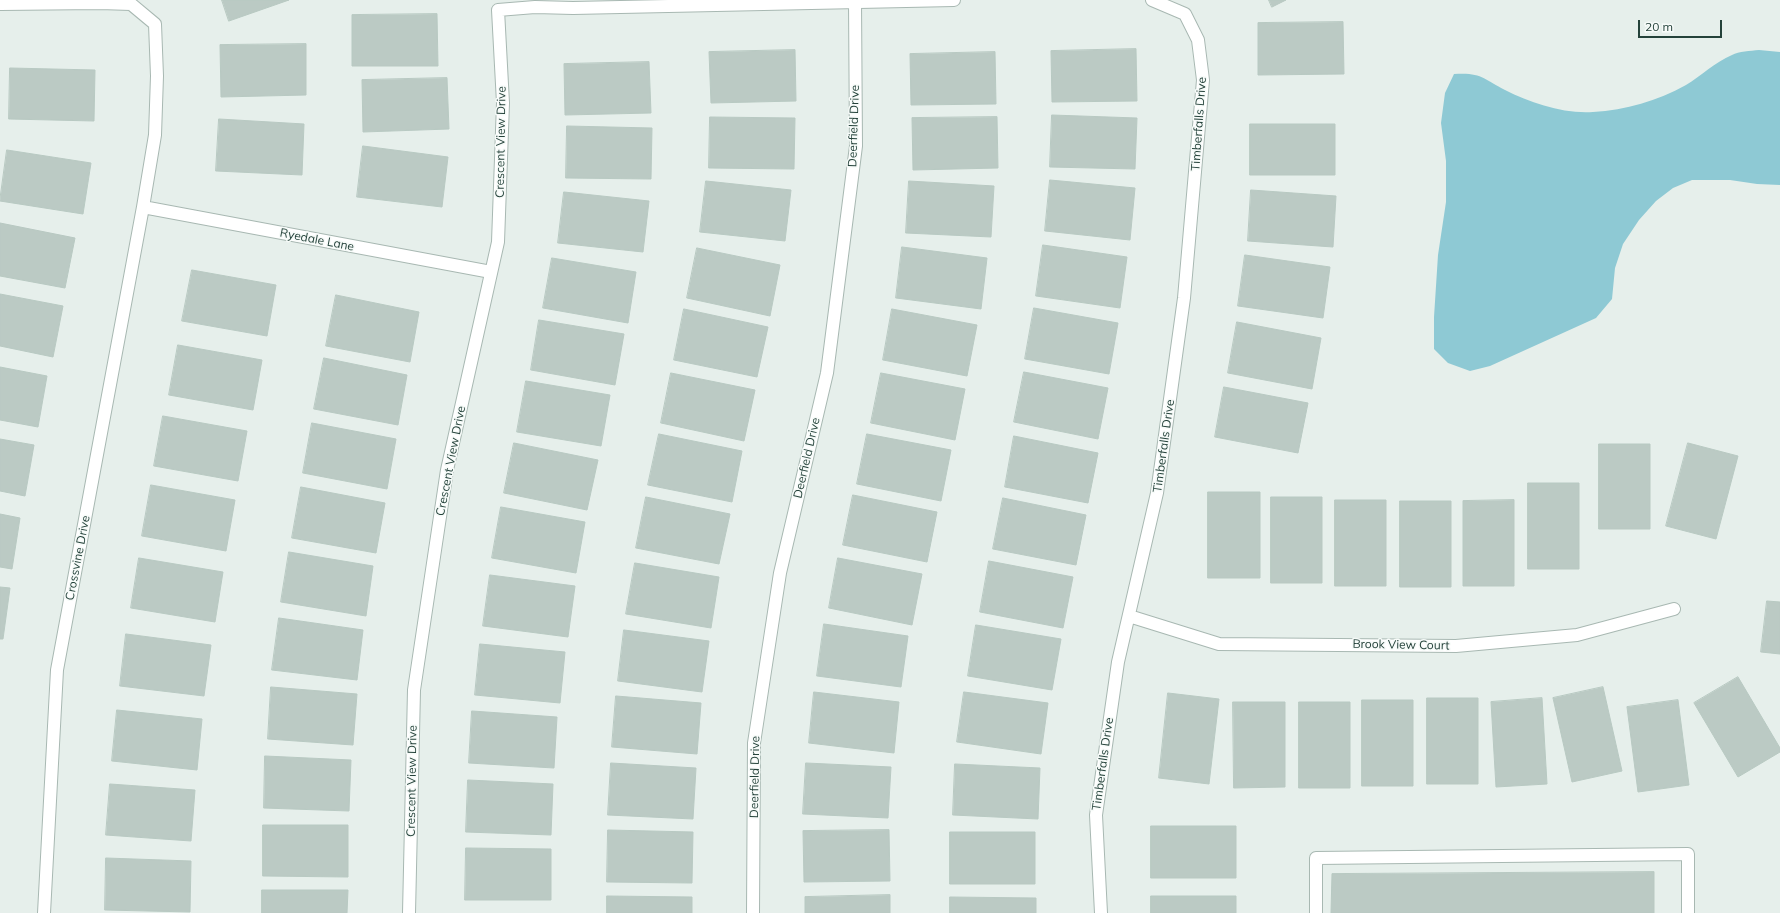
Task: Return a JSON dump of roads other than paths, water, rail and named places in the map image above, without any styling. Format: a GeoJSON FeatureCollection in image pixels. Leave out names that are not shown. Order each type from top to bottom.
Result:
{"type":"FeatureCollection","features":[{"type":"Feature","properties":{"kind":"street"},"geometry":{"type":"LineString","coordinates":[[855,2],[954,0]]}},
{"type":"Feature","properties":{"kind":"street","name":"Timberfalls Drive"},"geometry":{"type":"LineString","coordinates":[[1101,913],[1096,815],[1118,662],[1158,493],[1184,298],[1203,80],[1198,40],[1185,14],[1152,0]]}},
{"type":"Feature","properties":{"kind":"street","name":"Crescent View Drive"},"geometry":{"type":"LineString","coordinates":[[409,913],[414,690],[447,470],[498,242],[503,103],[498,10],[535,7],[573,8],[855,2]]}},
{"type":"Feature","properties":{"kind":"street","name":"Deerfield Drive"},"geometry":{"type":"LineString","coordinates":[[754,913],[754,743],[780,573],[827,373],[856,146],[855,2]]}},
{"type":"Feature","properties":{"kind":"street","name":"Crossvine Drive"},"geometry":{"type":"LineString","coordinates":[[0,4],[132,4],[155,24],[157,76],[155,135],[57,670],[44,913]]}},
{"type":"Feature","properties":{"kind":"street","name":"Ryedale Lane"},"geometry":{"type":"LineString","coordinates":[[143,207],[491,272]]}},
{"type":"Feature","properties":{"kind":"street","name":"Brook View Court"},"geometry":{"type":"LineString","coordinates":[[1129,616],[1219,644],[1456,646],[1577,635],[1674,609]]}},
{"type":"Feature","properties":{"kind":"street"},"geometry":{"type":"LineString","coordinates":[[1316,913],[1316,858],[1688,854],[1688,913]]}},
{"type":"Feature","properties":{"kind":"water"},"geometry":{"type":"Polygon","coordinates":[[[1759,50],[1780,52],[1780,185],[1757,184],[1730,180],[1692,180],[1673,188],[1656,201],[1639,220],[1623,244],[1615,268],[1612,299],[1596,318],[1490,366],[1470,371],[1448,363],[1434,349],[1434,317],[1438,255],[1446,202],[1446,161],[1441,123],[1445,93],[1454,74],[1470,74],[1482,77],[1515,95],[1548,107],[1570,111],[1593,112],[1629,107],[1664,96],[1686,85],[1726,58],[1745,51],[1759,50]]]}}]}
